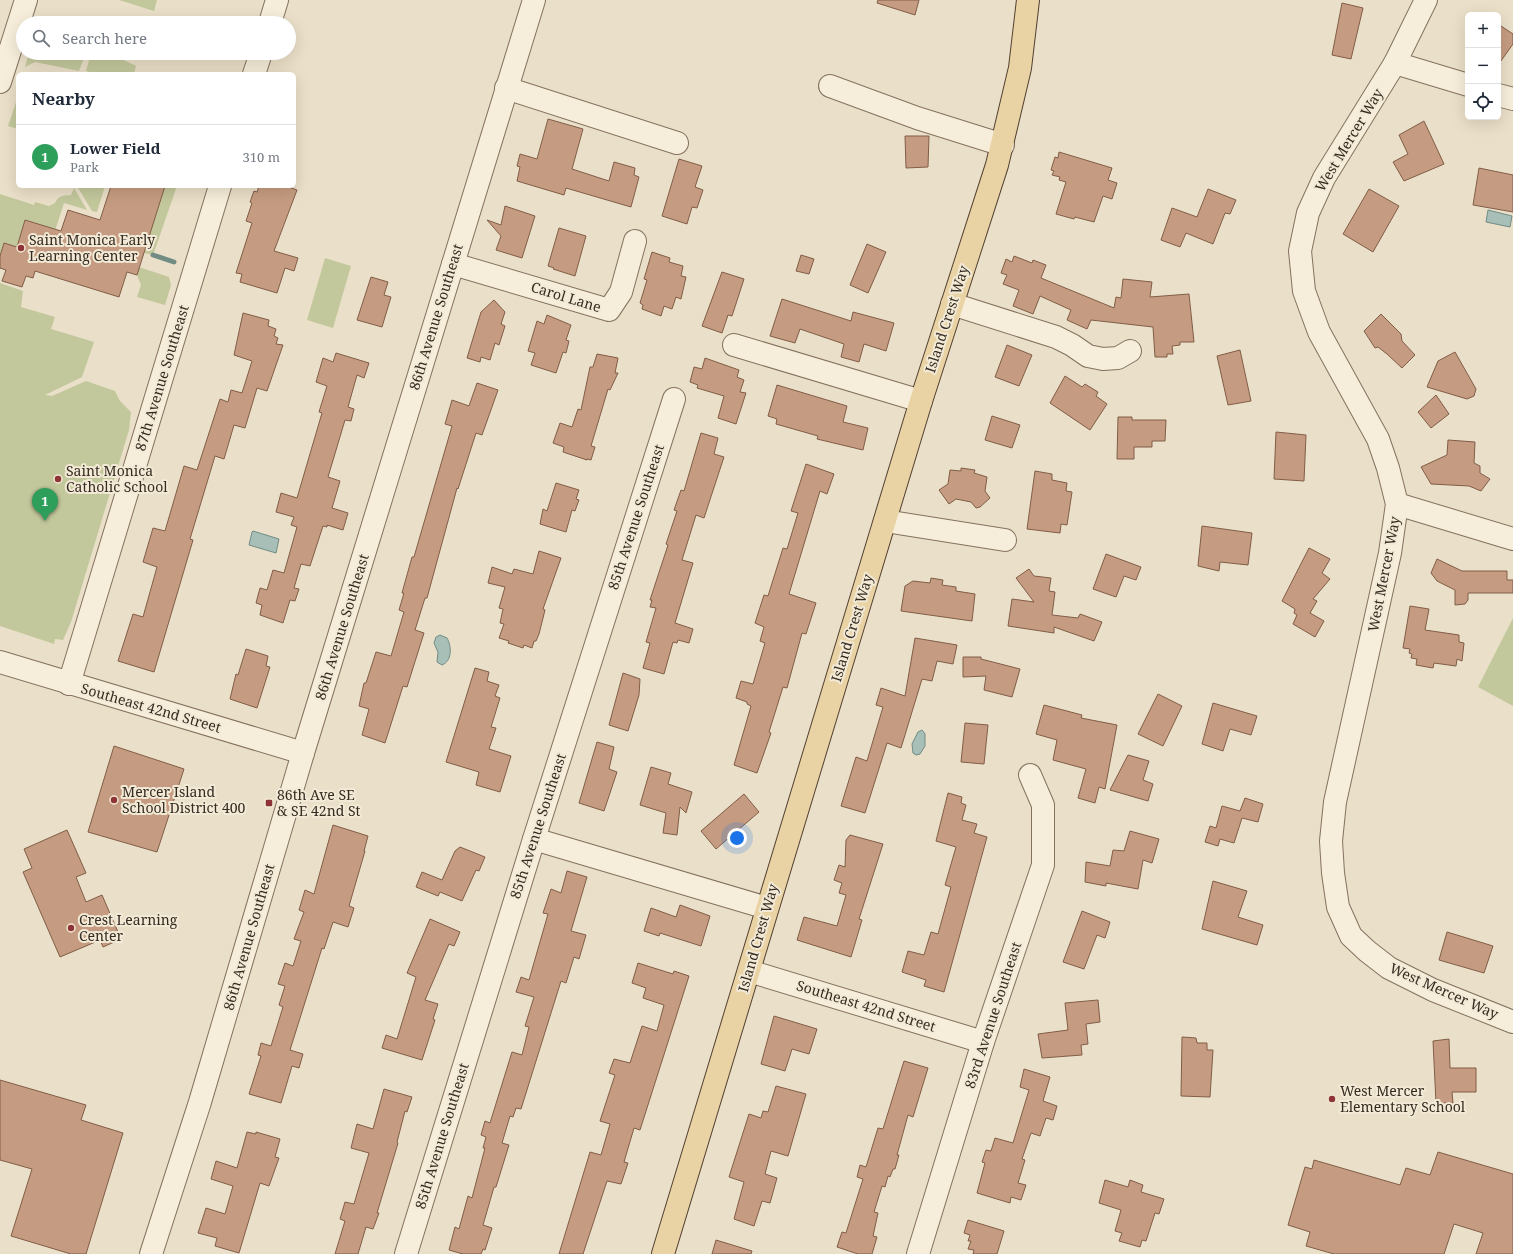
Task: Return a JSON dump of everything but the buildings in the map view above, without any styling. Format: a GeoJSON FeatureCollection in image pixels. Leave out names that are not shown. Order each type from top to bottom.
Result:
{"type":"FeatureCollection","features":[{"type":"Feature","properties":{"kind":"main road","name":"Island Crest Way"},"geometry":{"type":"LineString","coordinates":[[663,1254],[921,401],[1003,145],[1020,68],[1028,0]]}},
{"type":"Feature","properties":{"kind":"street"},"geometry":{"type":"LineString","coordinates":[[21,16],[26,0]]}},
{"type":"Feature","properties":{"kind":"street"},"geometry":{"type":"LineString","coordinates":[[272,16],[277,0]]}},
{"type":"Feature","properties":{"kind":"street","name":"86th Avenue Southeast"},"geometry":{"type":"LineString","coordinates":[[151,1254],[200,1102],[303,753],[534,0]]}},
{"type":"Feature","properties":{"kind":"street","name":"West Mercer Way"},"geometry":{"type":"LineString","coordinates":[[1426,0],[1395,63],[1324,178],[1308,212],[1300,251],[1304,291],[1311,312],[1319,332],[1378,439],[1388,468],[1397,504],[1390,553],[1335,802],[1330,841],[1338,907],[1351,936],[1389,968],[1433,990],[1513,1022]]}},
{"type":"Feature","properties":{"kind":"street"},"geometry":{"type":"LineString","coordinates":[[0,82],[16,32]]}},
{"type":"Feature","properties":{"kind":"street"},"geometry":{"type":"LineString","coordinates":[[255,72],[259,60]]}},
{"type":"Feature","properties":{"kind":"street"},"geometry":{"type":"LineString","coordinates":[[1395,63],[1465,84]]}},
{"type":"Feature","properties":{"kind":"street"},"geometry":{"type":"LineString","coordinates":[[830,86],[917,118],[1003,145]]}},
{"type":"Feature","properties":{"kind":"street"},"geometry":{"type":"LineString","coordinates":[[506,88],[677,143]]}},
{"type":"Feature","properties":{"kind":"street"},"geometry":{"type":"LineString","coordinates":[[1501,96],[1513,99]]}},
{"type":"Feature","properties":{"kind":"street","name":"87th Avenue Southeast"},"geometry":{"type":"LineString","coordinates":[[69,684],[219,188]]}},
{"type":"Feature","properties":{"kind":"street","name":"Carol Lane"},"geometry":{"type":"LineString","coordinates":[[453,264],[609,310],[621,292],[635,241]]}},
{"type":"Feature","properties":{"kind":"street"},"geometry":{"type":"LineString","coordinates":[[952,304],[1056,336],[1088,356],[1103,359],[1118,358],[1130,350]]}},
{"type":"Feature","properties":{"kind":"street"},"geometry":{"type":"LineString","coordinates":[[734,345],[921,401]]}},
{"type":"Feature","properties":{"kind":"street","name":"85th Avenue Southeast"},"geometry":{"type":"LineString","coordinates":[[406,1254],[534,839],[674,399]]}},
{"type":"Feature","properties":{"kind":"street"},"geometry":{"type":"LineString","coordinates":[[1397,504],[1513,539]]}},
{"type":"Feature","properties":{"kind":"street"},"geometry":{"type":"LineString","coordinates":[[885,520],[1005,540]]}},
{"type":"Feature","properties":{"kind":"street","name":"Southeast 42nd Street"},"geometry":{"type":"LineString","coordinates":[[0,662],[69,684],[303,753]]}},
{"type":"Feature","properties":{"kind":"street","name":"83rd Avenue Southeast"},"geometry":{"type":"LineString","coordinates":[[918,1254],[983,1042],[1043,865],[1043,805],[1030,775]]}},
{"type":"Feature","properties":{"kind":"street"},"geometry":{"type":"LineString","coordinates":[[534,839],[767,908]]}},
{"type":"Feature","properties":{"kind":"street","name":"Southeast 42nd Street"},"geometry":{"type":"LineString","coordinates":[[749,971],[983,1042]]}},
{"type":"Feature","properties":{"kind":"green space"},"geometry":{"type":"Polygon","coordinates":[[[119,0],[157,0],[154,11],[119,0]]]}},
{"type":"Feature","properties":{"kind":"green space"},"geometry":{"type":"Polygon","coordinates":[[[27,60],[83,60],[79,71],[35,62],[25,67],[27,60]]]}},
{"type":"Feature","properties":{"kind":"green space"},"geometry":{"type":"Polygon","coordinates":[[[89,60],[123,60],[136,66],[134,72],[86,71],[89,60]]]}},
{"type":"Feature","properties":{"kind":"green space"},"geometry":{"type":"Polygon","coordinates":[[[16,102],[16,128],[8,126],[16,102]]]}},
{"type":"Feature","properties":{"kind":"green space"},"geometry":{"type":"Polygon","coordinates":[[[74,188],[87,210],[64,203],[52,240],[17,247],[4,243],[0,256],[0,194],[34,205],[35,202],[49,206],[55,203],[60,197],[71,195],[74,188]]]}},
{"type":"Feature","properties":{"kind":"green space"},"geometry":{"type":"Polygon","coordinates":[[[78,188],[104,188],[97,212],[92,211],[78,188]]]}},
{"type":"Feature","properties":{"kind":"green space"},"geometry":{"type":"Polygon","coordinates":[[[163,188],[176,188],[153,255],[144,253],[163,188]]]}},
{"type":"Feature","properties":{"kind":"green space"},"geometry":{"type":"Polygon","coordinates":[[[325,258],[351,266],[333,328],[307,320],[325,258]]]}},
{"type":"Feature","properties":{"kind":"green space"},"geometry":{"type":"Polygon","coordinates":[[[139,267],[169,277],[171,285],[165,305],[137,297],[141,285],[137,275],[139,267]]]}},
{"type":"Feature","properties":{"kind":"green space"},"geometry":{"type":"Polygon","coordinates":[[[0,283],[23,291],[21,307],[55,317],[51,329],[94,342],[82,377],[45,395],[52,396],[86,381],[115,391],[120,401],[131,412],[129,430],[71,622],[63,640],[55,639],[54,644],[0,626],[0,283]]]}},
{"type":"Feature","properties":{"kind":"green space"},"geometry":{"type":"Polygon","coordinates":[[[1513,618],[1513,706],[1478,687],[1513,618]]]}},
{"type":"Feature","properties":{"kind":"water"},"geometry":{"type":"Polygon","coordinates":[[[1488,210],[1512,216],[1510,227],[1486,222],[1488,210]]]}},
{"type":"Feature","properties":{"kind":"water"},"geometry":{"type":"Polygon","coordinates":[[[253,531],[279,539],[276,553],[249,545],[253,531]]]}},
{"type":"Feature","properties":{"kind":"water"},"geometry":{"type":"Polygon","coordinates":[[[440,635],[447,638],[450,645],[448,660],[442,665],[437,662],[438,652],[434,643],[436,637],[440,635]]]}},
{"type":"Feature","properties":{"kind":"water"},"geometry":{"type":"Polygon","coordinates":[[[922,730],[925,734],[925,746],[920,754],[916,755],[913,753],[912,744],[918,732],[922,730]]]}},
{"type":"Feature","properties":{"kind":"waterway"},"geometry":{"type":"LineString","coordinates":[[153,255],[174,262]]}},
{"type":"Feature","properties":{"kind":"place","name":"Saint Monica Early Learning Center"},"geometry":{"type":"Point","coordinates":[21,248]}},
{"type":"Feature","properties":{"kind":"place","name":"Saint Monica Catholic School"},"geometry":{"type":"Point","coordinates":[58,479]}},
{"type":"Feature","properties":{"kind":"place","name":"Lower Field"},"geometry":{"type":"Point","coordinates":[45,521]}},
{"type":"Feature","properties":{"kind":"place","name":"Mercer Island School District 400"},"geometry":{"type":"Point","coordinates":[114,800]}},
{"type":"Feature","properties":{"kind":"place","name":"86th Ave SE & SE 42nd St"},"geometry":{"type":"Point","coordinates":[269,803]}},
{"type":"Feature","properties":{"kind":"place","name":"Crest Learning Center"},"geometry":{"type":"Point","coordinates":[71,928]}},
{"type":"Feature","properties":{"kind":"place","name":"West Mercer Elementary School"},"geometry":{"type":"Point","coordinates":[1332,1099]}}]}
